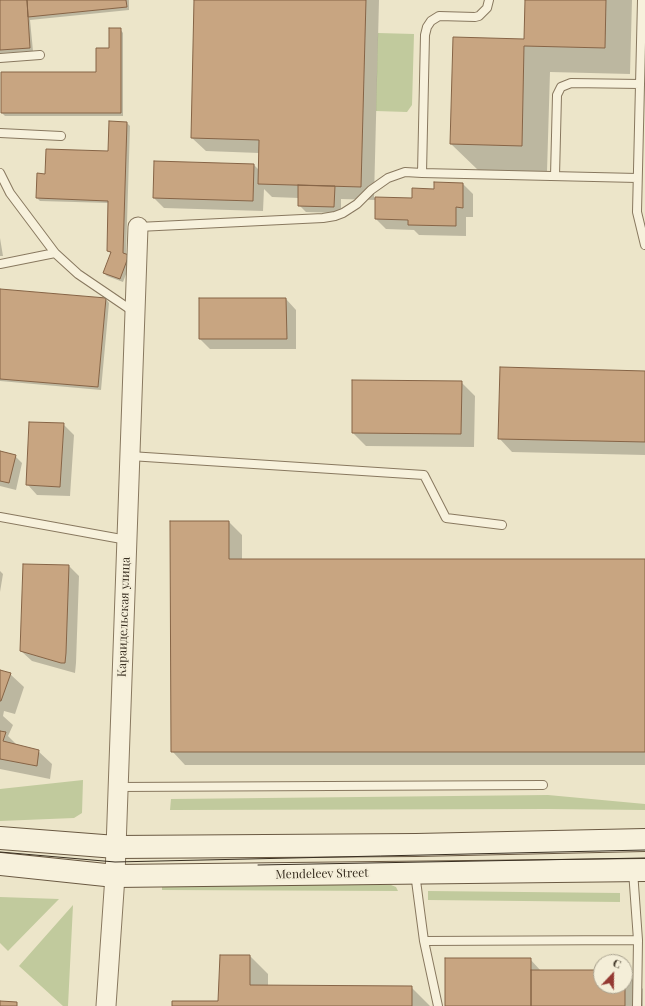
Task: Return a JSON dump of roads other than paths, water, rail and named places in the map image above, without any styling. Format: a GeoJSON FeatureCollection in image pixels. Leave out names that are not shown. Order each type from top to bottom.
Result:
{"type":"FeatureCollection","features":[{"type":"Feature","properties":{"kind":"main road"},"geometry":{"type":"LineString","coordinates":[[0,838],[116,847],[416,845],[645,840]]}},
{"type":"Feature","properties":{"kind":"main road","name":"Mendeleev Street"},"geometry":{"type":"LineString","coordinates":[[0,864],[115,876],[639,870]]}},
{"type":"Feature","properties":{"kind":"street","name":"Караидельская улица"},"geometry":{"type":"LineString","coordinates":[[106,1006],[115,876],[138,227]]}},
{"type":"Feature","properties":{"kind":"lane"},"geometry":{"type":"LineString","coordinates":[[422,173],[425,35],[427,27],[431,21],[439,16],[479,16],[487,8],[489,0]]}},
{"type":"Feature","properties":{"kind":"lane"},"geometry":{"type":"LineString","coordinates":[[642,0],[637,212],[645,245]]}},
{"type":"Feature","properties":{"kind":"lane"},"geometry":{"type":"LineString","coordinates":[[0,58],[40,55]]}},
{"type":"Feature","properties":{"kind":"lane"},"geometry":{"type":"LineString","coordinates":[[555,176],[557,95],[561,87],[571,83],[640,84]]}},
{"type":"Feature","properties":{"kind":"lane"},"geometry":{"type":"LineString","coordinates":[[0,133],[61,136]]}},
{"type":"Feature","properties":{"kind":"lane"},"geometry":{"type":"LineString","coordinates":[[138,227],[323,218],[335,216],[351,208],[371,190],[388,178],[405,172],[637,178]]}},
{"type":"Feature","properties":{"kind":"lane"},"geometry":{"type":"LineString","coordinates":[[0,174],[10,193],[55,253],[78,274],[135,312]]}},
{"type":"Feature","properties":{"kind":"lane"},"geometry":{"type":"LineString","coordinates":[[0,264],[55,253]]}},
{"type":"Feature","properties":{"kind":"lane"},"geometry":{"type":"LineString","coordinates":[[130,456],[424,475],[446,518],[502,525]]}},
{"type":"Feature","properties":{"kind":"lane"},"geometry":{"type":"LineString","coordinates":[[0,517],[127,540]]}},
{"type":"Feature","properties":{"kind":"lane"},"geometry":{"type":"LineString","coordinates":[[118,787],[543,785]]}},
{"type":"Feature","properties":{"kind":"lane"},"geometry":{"type":"LineString","coordinates":[[637,1006],[639,870]]}},
{"type":"Feature","properties":{"kind":"lane"},"geometry":{"type":"LineString","coordinates":[[415,873],[424,941],[438,1006]]}},
{"type":"Feature","properties":{"kind":"lane"},"geometry":{"type":"LineString","coordinates":[[424,941],[638,940]]}},
{"type":"Feature","properties":{"kind":"tram line"},"geometry":{"type":"LineString","coordinates":[[0,852],[115,862],[645,850]]}},
{"type":"Feature","properties":{"kind":"tram line"},"geometry":{"type":"LineString","coordinates":[[258,865],[645,858]]}}]}
